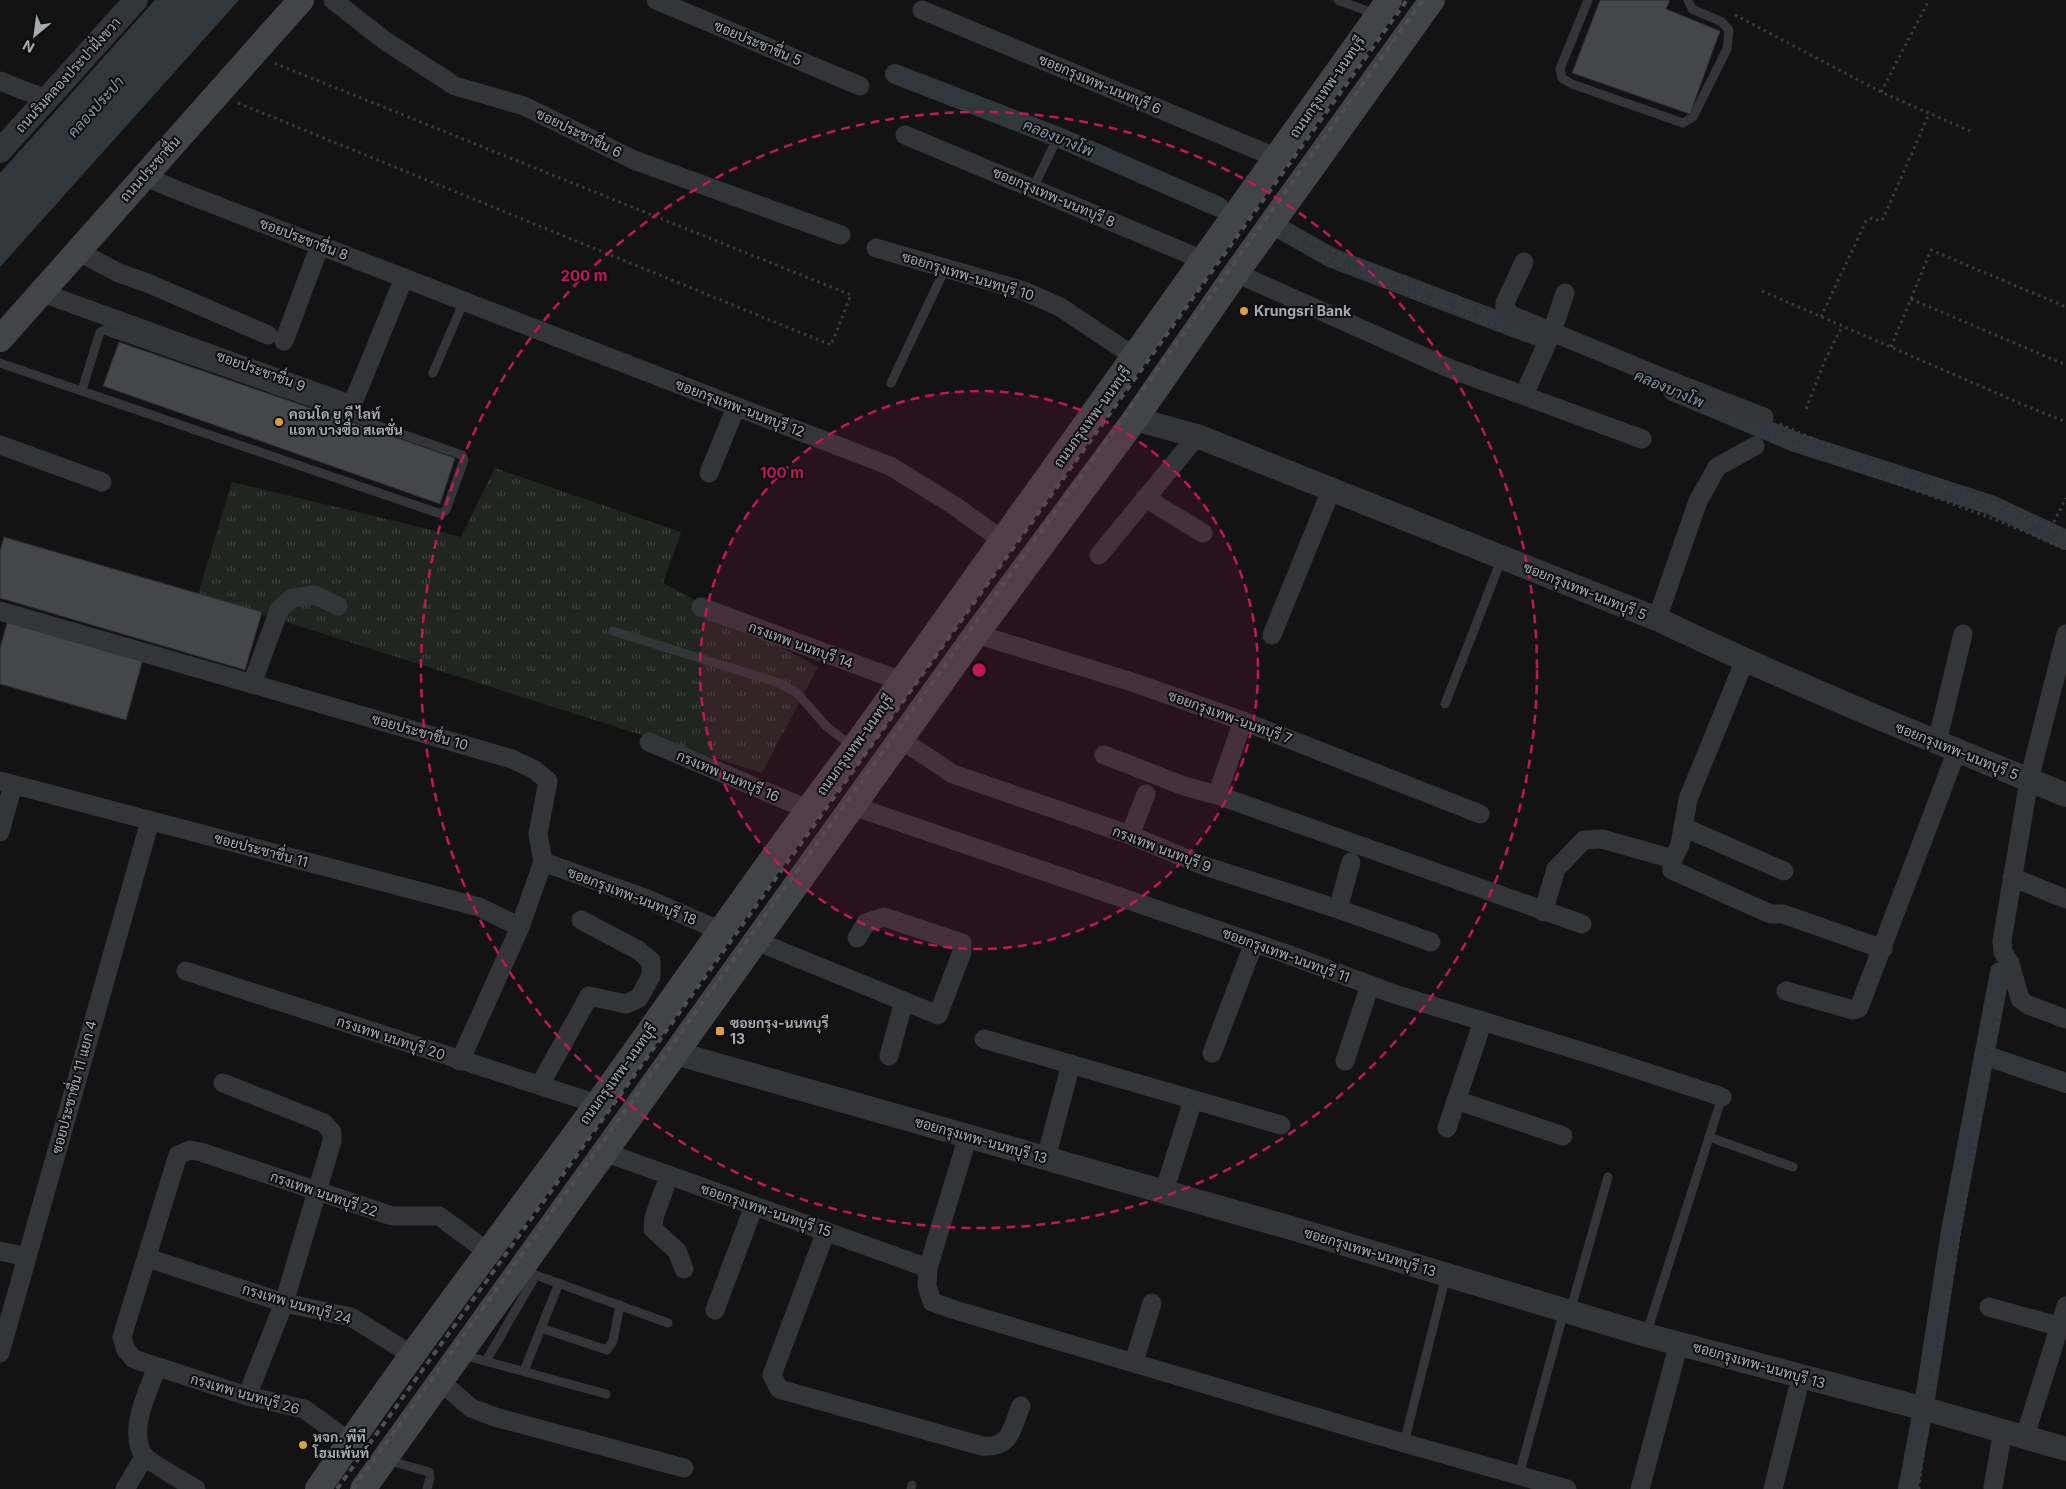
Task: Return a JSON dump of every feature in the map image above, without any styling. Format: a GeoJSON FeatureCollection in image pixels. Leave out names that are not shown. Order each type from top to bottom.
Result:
{"type":"FeatureCollection","features":[{"type":"Feature","properties":{"kind":"main road","name":"ถนนประชาชื่น"},"geometry":{"type":"LineString","coordinates":[[0,339],[77,250],[301,0]]}},
{"type":"Feature","properties":{"kind":"main road"},"geometry":{"type":"LineString","coordinates":[[362,1489],[460,1354],[528,1272],[604,1152],[976,634],[1135,419],[1233,277],[1432,0]]}},
{"type":"Feature","properties":{"kind":"main road","name":"ถนนกรุงเทพ-นนทบุรี"},"geometry":{"type":"LineString","coordinates":[[318,1489],[412,1355],[597,1104],[808,809],[854,748],[1384,8]]}},
{"type":"Feature","properties":{"kind":"main road"},"geometry":{"type":"LineString","coordinates":[[1202,260],[1233,277]]}},
{"type":"Feature","properties":{"kind":"main road"},"geometry":{"type":"LineString","coordinates":[[646,1035],[675,1053]]}},
{"type":"Feature","properties":{"kind":"street","name":"ถนนริมคลองประปาฝั่งขวา"},"geometry":{"type":"LineString","coordinates":[[0,151],[136,0]]}},
{"type":"Feature","properties":{"kind":"street","name":"ซอยประชาชื่น 6"},"geometry":{"type":"LineString","coordinates":[[333,0],[384,40],[455,86],[524,106],[634,160],[841,234]]}},
{"type":"Feature","properties":{"kind":"street","name":"ซอยประชาชื่น 5"},"geometry":{"type":"LineString","coordinates":[[656,0],[860,86]]}},
{"type":"Feature","properties":{"kind":"street","name":"ซอยกรุงเทพ-นนทบุรี 6"},"geometry":{"type":"LineString","coordinates":[[922,10],[1277,158]]}},
{"type":"Feature","properties":{"kind":"street"},"geometry":{"type":"LineString","coordinates":[[0,81],[46,99]]}},
{"type":"Feature","properties":{"kind":"street","name":"ซอยกรุงเทพ-นนทบุรี 8"},"geometry":{"type":"LineString","coordinates":[[905,135],[1202,260]]}},
{"type":"Feature","properties":{"kind":"street","name":"ซอยประชาชื่น 8"},"geometry":{"type":"LineString","coordinates":[[144,176],[464,301]]}},
{"type":"Feature","properties":{"kind":"street"},"geometry":{"type":"LineString","coordinates":[[77,250],[119,273],[150,284],[276,338],[320,245]]}},
{"type":"Feature","properties":{"kind":"street","name":"ซอยกรุงเทพ-นนทบุรี 10"},"geometry":{"type":"LineString","coordinates":[[876,248],[1024,290],[1060,307],[1134,357]]}},
{"type":"Feature","properties":{"kind":"street"},"geometry":{"type":"LineString","coordinates":[[1524,262],[1505,302],[1505,308],[1511,315],[1549,336],[1764,416]]}},
{"type":"Feature","properties":{"kind":"street"},"geometry":{"type":"LineString","coordinates":[[1233,277],[1451,369],[1642,439]]}},
{"type":"Feature","properties":{"kind":"street","name":"ซอยประชาชื่น 9"},"geometry":{"type":"LineString","coordinates":[[40,292],[352,405],[404,278]]}},
{"type":"Feature","properties":{"kind":"street"},"geometry":{"type":"LineString","coordinates":[[1524,395],[1565,293]]}},
{"type":"Feature","properties":{"kind":"street","name":"ซอยกรุงเทพ-นนทบุรี 12"},"geometry":{"type":"LineString","coordinates":[[464,301],[890,466],[952,504],[1002,540]]}},
{"type":"Feature","properties":{"kind":"street"},"geometry":{"type":"LineString","coordinates":[[709,473],[736,407]]}},
{"type":"Feature","properties":{"kind":"street","name":"ซอยกรุงเทพ-นนทบุรี 5"},"geometry":{"type":"LineString","coordinates":[[1135,419],[1197,436],[1332,488],[1657,619],[1871,716],[2066,795]]}},
{"type":"Feature","properties":{"kind":"street"},"geometry":{"type":"LineString","coordinates":[[1099,555],[1197,436]]}},
{"type":"Feature","properties":{"kind":"street"},"geometry":{"type":"LineString","coordinates":[[0,445],[102,482]]}},
{"type":"Feature","properties":{"kind":"street"},"geometry":{"type":"LineString","coordinates":[[1657,619],[1698,500],[1717,467],[1755,446]]}},
{"type":"Feature","properties":{"kind":"street"},"geometry":{"type":"LineString","coordinates":[[1272,635],[1332,488]]}},
{"type":"Feature","properties":{"kind":"street"},"geometry":{"type":"LineString","coordinates":[[1145,498],[1202,533]]}},
{"type":"Feature","properties":{"kind":"street"},"geometry":{"type":"LineString","coordinates":[[252,684],[279,610],[292,598],[315,595],[338,606]]}},
{"type":"Feature","properties":{"kind":"street","name":"กรงเทพ นนทบุรี 14"},"geometry":{"type":"LineString","coordinates":[[701,607],[901,681]]}},
{"type":"Feature","properties":{"kind":"street","name":"ซอยประชาชื่น 10"},"geometry":{"type":"LineString","coordinates":[[0,611],[512,758],[535,770],[548,781],[538,834],[542,862],[520,927],[460,1061]]}},
{"type":"Feature","properties":{"kind":"street","name":"ซอยกรุงเทพ-นนทบุรี 7"},"geometry":{"type":"LineString","coordinates":[[976,634],[1132,682],[1243,720],[1480,814]]}},
{"type":"Feature","properties":{"kind":"street"},"geometry":{"type":"LineString","coordinates":[[1786,991],[1856,1010],[1860,1005],[1883,949],[1911,896],[1947,746],[1963,634]]}},
{"type":"Feature","properties":{"kind":"street"},"geometry":{"type":"LineString","coordinates":[[2066,634],[2029,780],[2002,941],[2003,952],[2010,962],[2020,999],[2028,1005],[2066,1019]]}},
{"type":"Feature","properties":{"kind":"street"},"geometry":{"type":"LineString","coordinates":[[1745,660],[1688,799],[1680,845],[1671,868],[1674,873],[1766,912],[1783,914],[1883,949]]}},
{"type":"Feature","properties":{"kind":"street"},"geometry":{"type":"LineString","coordinates":[[1218,795],[1243,720]]}},
{"type":"Feature","properties":{"kind":"street","name":"กรงเทพ นนทบุรี 9"},"geometry":{"type":"LineString","coordinates":[[900,739],[954,774],[1130,835],[1202,865],[1338,909],[1431,942]]}},
{"type":"Feature","properties":{"kind":"street","name":"กรงเทพ นนทบุรี 16"},"geometry":{"type":"LineString","coordinates":[[650,742],[808,809]]}},
{"type":"Feature","properties":{"kind":"street"},"geometry":{"type":"LineString","coordinates":[[1104,755],[1184,786],[1218,795],[1543,912],[1582,924]]}},
{"type":"Feature","properties":{"kind":"street"},"geometry":{"type":"LineString","coordinates":[[0,832],[6,783]]}},
{"type":"Feature","properties":{"kind":"street","name":"ซอยประชาชื่น 11"},"geometry":{"type":"LineString","coordinates":[[6,783],[479,907],[520,927]]}},
{"type":"Feature","properties":{"kind":"street"},"geometry":{"type":"LineString","coordinates":[[1130,835],[1146,794]]}},
{"type":"Feature","properties":{"kind":"street","name":"ซอยกรุงเทพ-นนทบุรี 11"},"geometry":{"type":"LineString","coordinates":[[853,806],[1254,943],[1370,985],[1722,1097]]}},
{"type":"Feature","properties":{"kind":"street","name":"ซอยประชาชื่น 11 แยก 4"},"geometry":{"type":"LineString","coordinates":[[0,1353],[150,821]]}},
{"type":"Feature","properties":{"kind":"street"},"geometry":{"type":"LineString","coordinates":[[1683,827],[1784,871]]}},
{"type":"Feature","properties":{"kind":"street"},"geometry":{"type":"LineString","coordinates":[[1543,912],[1556,869],[1584,840],[1602,839],[1673,859]]}},
{"type":"Feature","properties":{"kind":"street","name":"ซอยกรุงเทพ-นนทบุรี 18"},"geometry":{"type":"LineString","coordinates":[[542,862],[645,898],[721,931]]}},
{"type":"Feature","properties":{"kind":"street"},"geometry":{"type":"LineString","coordinates":[[1338,909],[1351,862]]}},
{"type":"Feature","properties":{"kind":"street"},"geometry":{"type":"LineString","coordinates":[[2012,877],[2066,899]]}},
{"type":"Feature","properties":{"kind":"street"},"geometry":{"type":"LineString","coordinates":[[756,941],[938,1015],[962,952],[962,943],[884,916],[866,923],[857,938]]}},
{"type":"Feature","properties":{"kind":"street"},"geometry":{"type":"LineString","coordinates":[[540,1085],[589,996],[626,1004],[639,998],[651,976],[651,961],[638,950],[581,920]]}},
{"type":"Feature","properties":{"kind":"street"},"geometry":{"type":"LineString","coordinates":[[1212,1053],[1254,943]]}},
{"type":"Feature","properties":{"kind":"street","name":"กรงเทพ นนทบุรี 20"},"geometry":{"type":"LineString","coordinates":[[186,971],[597,1104]]}},
{"type":"Feature","properties":{"kind":"street"},"geometry":{"type":"LineString","coordinates":[[1345,1061],[1370,985]]}},
{"type":"Feature","properties":{"kind":"street"},"geometry":{"type":"LineString","coordinates":[[889,1056],[904,1002]]}},
{"type":"Feature","properties":{"kind":"street"},"geometry":{"type":"LineString","coordinates":[[1447,1128],[1483,1021]]}},
{"type":"Feature","properties":{"kind":"street"},"geometry":{"type":"LineString","coordinates":[[984,1040],[1281,1125]]}},
{"type":"Feature","properties":{"kind":"street","name":"ซอยกรุงเทพ-นนทบุรี 13"},"geometry":{"type":"LineString","coordinates":[[675,1053],[1164,1192],[1567,1312],[1801,1377],[2025,1436],[2066,1449]]}},
{"type":"Feature","properties":{"kind":"street"},"geometry":{"type":"LineString","coordinates":[[1046,1158],[1071,1064]]}},
{"type":"Feature","properties":{"kind":"street"},"geometry":{"type":"LineString","coordinates":[[223,1083],[324,1123],[332,1132],[332,1141],[284,1303],[247,1396]]}},
{"type":"Feature","properties":{"kind":"street"},"geometry":{"type":"LineString","coordinates":[[1164,1192],[1193,1100]]}},
{"type":"Feature","properties":{"kind":"street"},"geometry":{"type":"LineString","coordinates":[[1456,1100],[1563,1136]]}},
{"type":"Feature","properties":{"kind":"street"},"geometry":{"type":"LineString","coordinates":[[968,1136],[928,1268],[927,1286],[932,1302],[1404,1443],[1567,1489]]}},
{"type":"Feature","properties":{"kind":"street","name":"กรงเทพ นนทบุรี 22"},"geometry":{"type":"LineString","coordinates":[[134,1359],[126,1350],[122,1337],[178,1156],[190,1150],[201,1152],[392,1216],[439,1216],[488,1252]]}},
{"type":"Feature","properties":{"kind":"street","name":"ซอยกรุงเทพ-นนทบุรี 15"},"geometry":{"type":"LineString","coordinates":[[604,1152],[928,1268]]}},
{"type":"Feature","properties":{"kind":"street"},"geometry":{"type":"LineString","coordinates":[[669,1176],[654,1217],[653,1229],[677,1251],[684,1269]]}},
{"type":"Feature","properties":{"kind":"street"},"geometry":{"type":"LineString","coordinates":[[715,1310],[754,1206]]}},
{"type":"Feature","properties":{"kind":"street"},"geometry":{"type":"LineString","coordinates":[[826,1231],[772,1375],[779,1389],[982,1446],[995,1447],[1006,1442],[1022,1406]]}},
{"type":"Feature","properties":{"kind":"street"},"geometry":{"type":"LineString","coordinates":[[0,1251],[27,1257]]}},
{"type":"Feature","properties":{"kind":"street","name":"กรงเทพ นนทบุรี 24"},"geometry":{"type":"LineString","coordinates":[[148,1258],[284,1303],[352,1317],[412,1355]]}},
{"type":"Feature","properties":{"kind":"street"},"geometry":{"type":"LineString","coordinates":[[1134,1362],[1152,1303]]}},
{"type":"Feature","properties":{"kind":"street"},"geometry":{"type":"LineString","coordinates":[[2025,1436],[2061,1327],[2066,1306]]}},
{"type":"Feature","properties":{"kind":"street"},"geometry":{"type":"LineString","coordinates":[[1989,1307],[2061,1327]]}},
{"type":"Feature","properties":{"kind":"street"},"geometry":{"type":"LineString","coordinates":[[1640,1489],[1680,1342]]}},
{"type":"Feature","properties":{"kind":"street","name":"กรงเทพ นนทบุรี 26"},"geometry":{"type":"LineString","coordinates":[[134,1359],[247,1396],[304,1409],[350,1442]]}},
{"type":"Feature","properties":{"kind":"street"},"geometry":{"type":"LineString","coordinates":[[156,1367],[141,1409],[137,1434],[145,1456],[196,1489]]}},
{"type":"Feature","properties":{"kind":"street"},"geometry":{"type":"LineString","coordinates":[[1773,1489],[1801,1377]]}},
{"type":"Feature","properties":{"kind":"street"},"geometry":{"type":"LineString","coordinates":[[440,1381],[471,1408],[495,1417],[684,1468]]}},
{"type":"Feature","properties":{"kind":"street"},"geometry":{"type":"LineString","coordinates":[[1993,1487],[2002,1430]]}},
{"type":"Feature","properties":{"kind":"street"},"geometry":{"type":"LineString","coordinates":[[125,1489],[145,1456]]}},
{"type":"Feature","properties":{"kind":"lane"},"geometry":{"type":"LineString","coordinates":[[1338,0],[1384,8]]}},
{"type":"Feature","properties":{"kind":"lane"},"geometry":{"type":"LineString","coordinates":[[1588,0],[1560,69],[1562,78],[1572,84],[1683,123],[1693,118],[1728,48],[1729,30],[1722,22],[1692,9],[1688,0]]}},
{"type":"Feature","properties":{"kind":"lane"},"geometry":{"type":"LineString","coordinates":[[1033,188],[1053,147]]}},
{"type":"Feature","properties":{"kind":"lane"},"geometry":{"type":"LineString","coordinates":[[891,383],[945,268]]}},
{"type":"Feature","properties":{"kind":"lane"},"geometry":{"type":"LineString","coordinates":[[433,373],[464,301]]}},
{"type":"Feature","properties":{"kind":"lane"},"geometry":{"type":"LineString","coordinates":[[0,363],[441,514],[446,510],[464,460],[462,455],[104,330],[100,332],[82,390]]}},
{"type":"Feature","properties":{"kind":"lane"},"geometry":{"type":"LineString","coordinates":[[1445,704],[1502,558]]}},
{"type":"Feature","properties":{"kind":"lane"},"geometry":{"type":"LineString","coordinates":[[614,631],[779,683],[797,693],[827,727],[854,748]]}},
{"type":"Feature","properties":{"kind":"lane"},"geometry":{"type":"LineString","coordinates":[[1646,1334],[1722,1097]]}},
{"type":"Feature","properties":{"kind":"lane"},"geometry":{"type":"LineString","coordinates":[[1709,1137],[1793,1167]]}},
{"type":"Feature","properties":{"kind":"lane"},"geometry":{"type":"LineString","coordinates":[[1519,1475],[1608,1177]]}},
{"type":"Feature","properties":{"kind":"lane"},"geometry":{"type":"LineString","coordinates":[[486,1361],[528,1272],[668,1322]]}},
{"type":"Feature","properties":{"kind":"lane"},"geometry":{"type":"LineString","coordinates":[[1404,1443],[1446,1275]]}},
{"type":"Feature","properties":{"kind":"lane"},"geometry":{"type":"LineString","coordinates":[[524,1372],[559,1283]]}},
{"type":"Feature","properties":{"kind":"lane"},"geometry":{"type":"LineString","coordinates":[[541,1328],[607,1350],[613,1341],[620,1305]]}},
{"type":"Feature","properties":{"kind":"lane"},"geometry":{"type":"LineString","coordinates":[[460,1354],[606,1394]]}},
{"type":"Feature","properties":{"kind":"lane"},"geometry":{"type":"LineString","coordinates":[[384,1459],[429,1472],[430,1478],[427,1489]]}},
{"type":"Feature","properties":{"kind":"path"},"geometry":{"type":"LineString","coordinates":[[1881,92],[1929,0]]}},
{"type":"Feature","properties":{"kind":"path"},"geometry":{"type":"LineString","coordinates":[[1729,13],[1881,92],[1972,132]]}},
{"type":"Feature","properties":{"kind":"path"},"geometry":{"type":"LineString","coordinates":[[217,94],[831,345],[851,295],[252,55]]}},
{"type":"Feature","properties":{"kind":"path"},"geometry":{"type":"LineString","coordinates":[[1821,317],[1866,220],[1872,218],[1880,221],[1883,219],[1929,114]]}},
{"type":"Feature","properties":{"kind":"path"},"geometry":{"type":"LineString","coordinates":[[1274,220],[1340,254],[1497,315],[1511,315]]}},
{"type":"Feature","properties":{"kind":"path"},"geometry":{"type":"LineString","coordinates":[[1891,347],[1931,250],[2066,307]]}},
{"type":"Feature","properties":{"kind":"path"},"geometry":{"type":"LineString","coordinates":[[1762,291],[2066,422]]}},
{"type":"Feature","properties":{"kind":"path"},"geometry":{"type":"LineString","coordinates":[[1911,299],[2066,365]]}},
{"type":"Feature","properties":{"kind":"path"},"geometry":{"type":"LineString","coordinates":[[1806,409],[1825,360],[1842,327]]}},
{"type":"Feature","properties":{"kind":"path"},"geometry":{"type":"LineString","coordinates":[[1764,416],[1853,456],[1990,502],[2066,534]]}},
{"type":"Feature","properties":{"kind":"path"},"geometry":{"type":"LineString","coordinates":[[2051,528],[2066,498]]}},
{"type":"Feature","properties":{"kind":"path"},"geometry":{"type":"LineString","coordinates":[[1919,1489],[1922,1408],[2003,998]]}},
{"type":"Feature","properties":{"kind":"green space"},"geometry":{"type":"Polygon","coordinates":[[[495,468],[681,532],[663,583],[818,667],[762,773],[198,594],[232,482],[461,537],[495,468]]]}},
{"type":"Feature","properties":{"kind":"water","name":"คลองประปา"},"geometry":{"type":"Polygon","coordinates":[[[155,0],[239,0],[0,267],[0,173],[155,0]]]}},
{"type":"Feature","properties":{"kind":"building"},"geometry":{"type":"Polygon","coordinates":[[[1600,0],[1670,0],[1666,9],[1720,31],[1690,114],[1572,73],[1600,0]]]}},
{"type":"Feature","properties":{"kind":"building","name":"คอนโด ยู ดี ไลท์ แอท บางซื่อ สเตชั่น"},"geometry":{"type":"Polygon","coordinates":[[[119,342],[455,458],[440,504],[103,386],[119,342]]]}},
{"type":"Feature","properties":{"kind":"building"},"geometry":{"type":"Polygon","coordinates":[[[4,537],[262,612],[245,670],[0,598],[0,551],[4,537]]]}},
{"type":"Feature","properties":{"kind":"building"},"geometry":{"type":"Polygon","coordinates":[[[8,619],[143,659],[126,720],[0,684],[0,648],[8,619]]]}},
{"type":"Feature","properties":{"kind":"waterway","name":"คลองบางโพ"},"geometry":{"type":"LineString","coordinates":[[895,74],[1058,137],[1219,207]]}},
{"type":"Feature","properties":{"kind":"waterway","name":"คลองบางโพ"},"geometry":{"type":"LineString","coordinates":[[1277,227],[1332,258],[1540,337]]}},
{"type":"Feature","properties":{"kind":"waterway","name":"คลองบางโพ"},"geometry":{"type":"LineString","coordinates":[[1673,391],[1795,442],[1991,505],[2066,540]]}},
{"type":"Feature","properties":{"kind":"waterway"},"geometry":{"type":"LineString","coordinates":[[1908,1489],[1925,1399],[1951,1231],[2000,972]]}},
{"type":"Feature","properties":{"kind":"waterway"},"geometry":{"type":"LineString","coordinates":[[1984,1055],[2066,1083]]}},
{"type":"Feature","properties":{"kind":"railway"},"geometry":{"type":"LineString","coordinates":[[337,1489],[1407,0]]}},
{"type":"Feature","properties":{"kind":"railway"},"geometry":{"type":"LineString","coordinates":[[353,1489],[1423,0]]}},
{"type":"Feature","properties":{"kind":"place","name":"Krungsri Bank"},"geometry":{"type":"Point","coordinates":[1244,311]}},
{"type":"Feature","properties":{"kind":"place","name":"คอนโด ยู ดี ไลท์ แอท บางซื่อ สเตชั่น"},"geometry":{"type":"Point","coordinates":[279,422]}},
{"type":"Feature","properties":{"kind":"place","name":"ซอยกรุง-นนทบุรี 13"},"geometry":{"type":"Point","coordinates":[720,1031]}},
{"type":"Feature","properties":{"kind":"place","name":"หจก. พีที โฮมเพ้นท์"},"geometry":{"type":"Point","coordinates":[303,1445]}}]}
